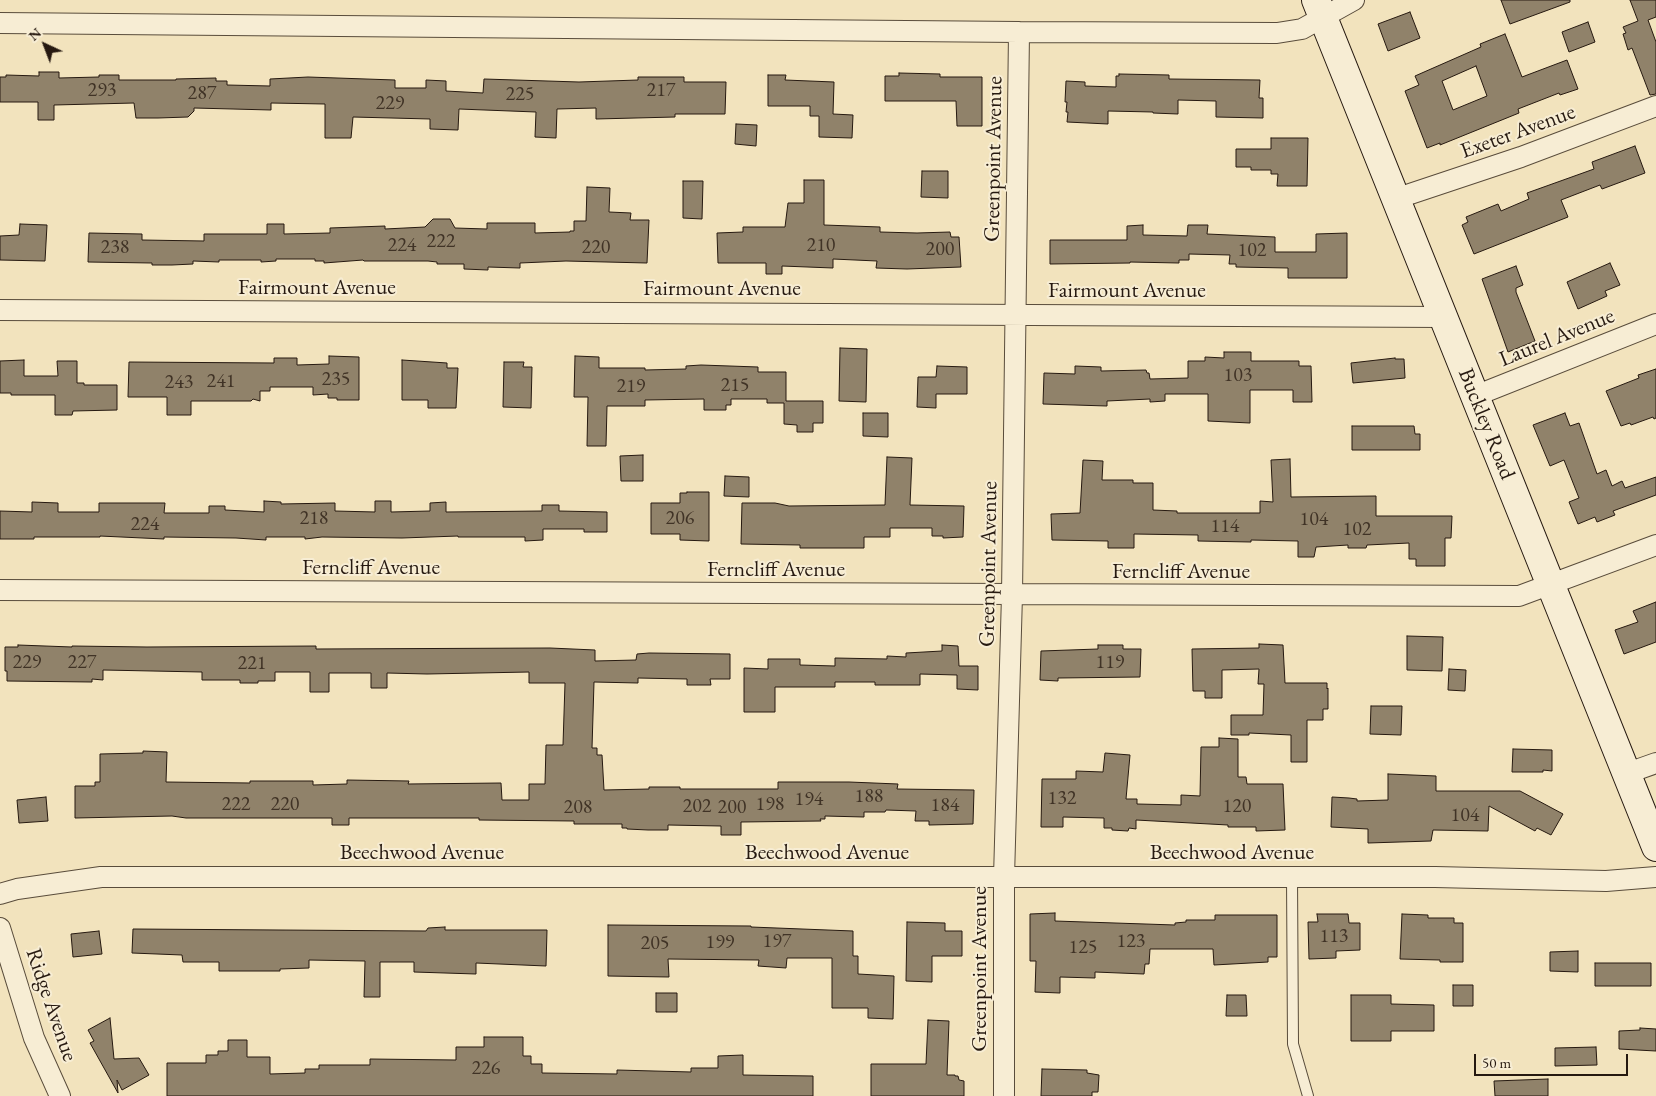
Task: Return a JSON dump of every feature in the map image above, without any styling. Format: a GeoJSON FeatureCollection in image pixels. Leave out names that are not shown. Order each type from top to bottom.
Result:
{"type":"FeatureCollection","features":[{"type":"Feature","properties":{"kind":"street"},"geometry":{"type":"LineString","coordinates":[[0,23],[1277,33],[1302,29],[1319,9],[1354,0]]}},
{"type":"Feature","properties":{"kind":"street","name":"Buckley Road"},"geometry":{"type":"LineString","coordinates":[[1319,9],[1625,774],[1656,847]]}},
{"type":"Feature","properties":{"kind":"street","name":"Greenpoint Avenue"},"geometry":{"type":"LineString","coordinates":[[1004,1096],[1004,877],[1012,596],[1018,32]]}},
{"type":"Feature","properties":{"kind":"street","name":"Exeter Avenue"},"geometry":{"type":"LineString","coordinates":[[1395,200],[1521,157],[1656,106]]}},
{"type":"Feature","properties":{"kind":"street","name":"Fairmount Avenue"},"geometry":{"type":"LineString","coordinates":[[0,310],[1443,317]]}},
{"type":"Feature","properties":{"kind":"street","name":"Laurel Avenue"},"geometry":{"type":"LineString","coordinates":[[1475,396],[1656,324]]}},
{"type":"Feature","properties":{"kind":"street","name":"Ferncliff Avenue"},"geometry":{"type":"LineString","coordinates":[[0,590],[1012,596],[1519,596],[1656,545]]}},
{"type":"Feature","properties":{"kind":"street"},"geometry":{"type":"LineString","coordinates":[[1625,774],[1656,763]]}},
{"type":"Feature","properties":{"kind":"street","name":"Beechwood Avenue"},"geometry":{"type":"LineString","coordinates":[[0,894],[17,889],[101,877],[1434,877],[1606,881],[1656,877]]}},
{"type":"Feature","properties":{"kind":"street","name":"Ridge Avenue"},"geometry":{"type":"LineString","coordinates":[[0,928],[34,1038],[60,1096]]}},
{"type":"Feature","properties":{"kind":"lane"},"geometry":{"type":"LineString","coordinates":[[1292,877],[1292,1044],[1308,1096]]}},
{"type":"Feature","properties":{"kind":"building"},"geometry":{"type":"Polygon","coordinates":[[[1501,0],[1570,0],[1570,2],[1510,24],[1501,0]]]}},
{"type":"Feature","properties":{"kind":"building"},"geometry":{"type":"Polygon","coordinates":[[[1630,0],[1656,0],[1656,17],[1648,20],[1656,42],[1656,94],[1650,95],[1632,48],[1628,50],[1623,34],[1626,33],[1623,27],[1638,21],[1630,0]]]}},
{"type":"Feature","properties":{"kind":"building"},"geometry":{"type":"Polygon","coordinates":[[[1410,12],[1420,38],[1388,51],[1378,24],[1410,12]]]}},
{"type":"Feature","properties":{"kind":"building"},"geometry":{"type":"Polygon","coordinates":[[[1588,22],[1595,42],[1569,52],[1562,32],[1588,22]]]}},
{"type":"Feature","properties":{"kind":"building"},"geometry":{"type":"Polygon","coordinates":[[[1505,34],[1522,77],[1567,60],[1578,89],[1560,95],[1559,93],[1518,109],[1519,113],[1440,145],[1440,143],[1427,148],[1405,91],[1419,85],[1415,76],[1481,47],[1480,44],[1505,34]],[[1476,66],[1442,81],[1453,110],[1487,96],[1476,66]]]}},
{"type":"Feature","properties":{"kind":"building"},"geometry":{"type":"Polygon","coordinates":[[[39,72],[59,72],[59,78],[119,75],[119,80],[216,78],[216,81],[227,81],[227,85],[270,86],[270,79],[308,77],[395,80],[395,88],[426,88],[426,80],[446,81],[446,91],[483,93],[484,79],[579,82],[638,80],[638,77],[684,77],[684,82],[726,82],[725,114],[675,114],[675,117],[596,119],[596,108],[557,109],[556,138],[535,137],[536,112],[459,109],[458,130],[430,129],[430,119],[353,117],[351,138],[325,138],[325,104],[271,103],[271,110],[194,108],[194,111],[188,117],[158,118],[136,118],[134,103],[54,105],[54,120],[38,120],[38,102],[0,102],[0,77],[6,77],[6,75],[39,76],[39,72]]]}},
{"type":"Feature","properties":{"kind":"building"},"geometry":{"type":"Polygon","coordinates":[[[899,73],[940,74],[940,77],[982,77],[982,126],[957,126],[956,101],[885,101],[885,76],[899,76],[899,73]]]}},
{"type":"Feature","properties":{"kind":"building"},"geometry":{"type":"Polygon","coordinates":[[[1119,74],[1169,75],[1169,79],[1260,80],[1259,98],[1263,98],[1263,118],[1216,117],[1216,101],[1178,100],[1178,114],[1108,111],[1108,124],[1067,122],[1067,102],[1065,102],[1066,81],[1085,82],[1085,86],[1116,87],[1116,76],[1119,76],[1119,74]]]}},
{"type":"Feature","properties":{"kind":"building"},"geometry":{"type":"Polygon","coordinates":[[[768,75],[786,75],[785,80],[834,82],[833,114],[853,115],[852,138],[819,137],[819,116],[810,116],[810,106],[768,106],[768,75]]]}},
{"type":"Feature","properties":{"kind":"building"},"geometry":{"type":"Polygon","coordinates":[[[736,124],[757,125],[756,146],[735,144],[736,124]]]}},
{"type":"Feature","properties":{"kind":"building"},"geometry":{"type":"Polygon","coordinates":[[[1271,138],[1308,138],[1307,186],[1277,186],[1278,174],[1271,174],[1271,170],[1251,170],[1251,167],[1236,167],[1236,149],[1271,149],[1271,138]]]}},
{"type":"Feature","properties":{"kind":"building"},"geometry":{"type":"Polygon","coordinates":[[[1635,146],[1645,173],[1602,189],[1600,185],[1561,200],[1568,217],[1474,254],[1462,225],[1468,222],[1466,217],[1498,204],[1501,211],[1529,199],[1527,193],[1594,169],[1592,162],[1635,146]]]}},
{"type":"Feature","properties":{"kind":"building"},"geometry":{"type":"Polygon","coordinates":[[[922,171],[948,171],[948,198],[921,197],[922,171]]]}},
{"type":"Feature","properties":{"kind":"building"},"geometry":{"type":"Polygon","coordinates":[[[804,180],[824,180],[824,225],[880,227],[880,232],[950,232],[951,237],[959,237],[961,267],[876,268],[877,261],[833,259],[833,268],[782,266],[782,274],[766,274],[766,263],[718,263],[717,233],[743,232],[743,227],[785,227],[788,203],[804,203],[804,180]]]}},
{"type":"Feature","properties":{"kind":"building"},"geometry":{"type":"Polygon","coordinates":[[[683,181],[703,181],[702,219],[683,218],[683,181]]]}},
{"type":"Feature","properties":{"kind":"building"},"geometry":{"type":"Polygon","coordinates":[[[587,187],[610,188],[609,212],[631,213],[630,220],[649,220],[647,263],[566,261],[520,263],[520,268],[488,267],[488,270],[464,269],[464,264],[437,264],[437,262],[428,261],[363,260],[324,263],[324,261],[315,261],[315,259],[276,259],[276,261],[261,262],[261,260],[193,261],[193,264],[172,265],[88,262],[89,233],[142,234],[142,240],[204,241],[204,234],[267,234],[267,224],[284,224],[284,234],[330,233],[330,228],[385,226],[385,229],[425,227],[433,219],[450,219],[455,228],[487,229],[487,223],[535,223],[535,233],[570,232],[574,231],[574,221],[586,221],[587,187]]]}},
{"type":"Feature","properties":{"kind":"building"},"geometry":{"type":"Polygon","coordinates":[[[20,224],[47,225],[45,261],[0,260],[0,236],[19,235],[20,224]]]}},
{"type":"Feature","properties":{"kind":"building"},"geometry":{"type":"Polygon","coordinates":[[[1143,225],[1143,235],[1187,236],[1188,225],[1208,225],[1207,234],[1275,237],[1275,252],[1316,252],[1316,234],[1347,233],[1347,278],[1288,278],[1288,268],[1236,267],[1236,264],[1229,264],[1230,255],[1189,254],[1189,260],[1179,260],[1179,263],[1050,264],[1050,240],[1127,240],[1127,226],[1143,225]]]}},
{"type":"Feature","properties":{"kind":"building"},"geometry":{"type":"Polygon","coordinates":[[[1610,263],[1620,285],[1605,291],[1607,296],[1578,309],[1567,282],[1610,263]]]}},
{"type":"Feature","properties":{"kind":"building"},"geometry":{"type":"Polygon","coordinates":[[[1516,266],[1523,285],[1516,288],[1516,292],[1535,341],[1508,352],[1482,279],[1516,266]]]}},
{"type":"Feature","properties":{"kind":"building"},"geometry":{"type":"Polygon","coordinates":[[[840,348],[867,349],[866,402],[839,401],[840,348]]]}},
{"type":"Feature","properties":{"kind":"building"},"geometry":{"type":"Polygon","coordinates":[[[1224,352],[1251,352],[1251,361],[1299,361],[1299,366],[1311,366],[1312,402],[1293,402],[1293,390],[1250,390],[1250,423],[1208,421],[1208,394],[1165,394],[1165,401],[1150,402],[1150,399],[1107,401],[1107,406],[1043,404],[1044,373],[1075,374],[1075,366],[1101,367],[1101,371],[1146,370],[1149,373],[1150,379],[1188,378],[1188,361],[1205,361],[1205,357],[1224,358],[1224,352]]]}},
{"type":"Feature","properties":{"kind":"building"},"geometry":{"type":"Polygon","coordinates":[[[329,356],[359,357],[359,400],[337,400],[337,398],[328,398],[328,394],[313,395],[313,387],[270,387],[270,391],[260,391],[260,401],[253,399],[251,401],[191,401],[191,415],[167,415],[167,397],[128,397],[129,362],[274,363],[274,358],[297,358],[297,365],[329,364],[329,356]]]}},
{"type":"Feature","properties":{"kind":"building"},"geometry":{"type":"Polygon","coordinates":[[[575,356],[599,357],[599,368],[686,369],[686,366],[701,365],[758,367],[758,372],[786,372],[786,401],[823,401],[823,423],[813,423],[813,432],[797,432],[797,425],[784,424],[784,403],[767,403],[767,399],[731,399],[731,405],[726,405],[726,410],[704,410],[704,399],[645,400],[645,406],[607,406],[606,446],[587,446],[588,397],[574,397],[575,356]]]}},
{"type":"Feature","properties":{"kind":"building"},"geometry":{"type":"Polygon","coordinates":[[[1395,358],[1404,359],[1405,378],[1353,383],[1351,363],[1395,358]]]}},
{"type":"Feature","properties":{"kind":"building"},"geometry":{"type":"Polygon","coordinates":[[[24,360],[24,376],[58,376],[57,361],[77,361],[77,383],[84,383],[84,385],[117,385],[117,410],[73,411],[72,415],[55,415],[55,395],[11,395],[11,393],[0,393],[0,361],[24,360]]]}},
{"type":"Feature","properties":{"kind":"building"},"geometry":{"type":"Polygon","coordinates":[[[402,360],[447,363],[447,368],[458,368],[456,408],[428,408],[428,400],[402,400],[402,360]]]}},
{"type":"Feature","properties":{"kind":"building"},"geometry":{"type":"Polygon","coordinates":[[[504,362],[524,362],[523,367],[532,367],[531,408],[503,407],[504,362]]]}},
{"type":"Feature","properties":{"kind":"building"},"geometry":{"type":"Polygon","coordinates":[[[937,366],[967,367],[967,394],[936,394],[936,408],[917,407],[918,377],[936,377],[937,366]]]}},
{"type":"Feature","properties":{"kind":"building"},"geometry":{"type":"Polygon","coordinates":[[[1656,369],[1656,418],[1654,419],[1653,417],[1631,425],[1630,423],[1621,426],[1606,391],[1639,378],[1638,375],[1656,369]]]}},
{"type":"Feature","properties":{"kind":"building"},"geometry":{"type":"Polygon","coordinates":[[[863,413],[888,413],[888,437],[863,436],[863,413]]]}},
{"type":"Feature","properties":{"kind":"building"},"geometry":{"type":"Polygon","coordinates":[[[1565,413],[1570,426],[1579,423],[1597,474],[1606,470],[1612,486],[1622,481],[1625,488],[1656,477],[1656,495],[1613,511],[1615,515],[1597,522],[1595,517],[1578,524],[1569,502],[1579,498],[1564,460],[1550,466],[1533,425],[1565,413]]]}},
{"type":"Feature","properties":{"kind":"building"},"geometry":{"type":"Polygon","coordinates":[[[1352,426],[1414,426],[1415,434],[1420,434],[1420,450],[1352,450],[1352,426]]]}},
{"type":"Feature","properties":{"kind":"building"},"geometry":{"type":"Polygon","coordinates":[[[643,455],[643,481],[621,481],[620,456],[643,455]]]}},
{"type":"Feature","properties":{"kind":"building"},"geometry":{"type":"Polygon","coordinates":[[[887,457],[912,458],[910,505],[964,506],[963,537],[943,538],[943,536],[932,536],[932,528],[890,528],[890,537],[864,537],[864,548],[800,548],[800,545],[741,544],[742,503],[775,503],[789,506],[885,505],[887,457]]]}},
{"type":"Feature","properties":{"kind":"building"},"geometry":{"type":"Polygon","coordinates":[[[1290,459],[1291,497],[1376,496],[1376,516],[1452,516],[1451,538],[1445,538],[1445,566],[1416,566],[1416,559],[1409,559],[1409,543],[1367,545],[1366,548],[1348,548],[1348,545],[1316,547],[1314,557],[1298,557],[1298,541],[1198,541],[1198,535],[1134,534],[1134,548],[1108,548],[1108,541],[1052,540],[1051,514],[1080,513],[1083,460],[1103,461],[1102,480],[1133,480],[1133,483],[1153,483],[1153,510],[1177,511],[1177,513],[1260,513],[1260,501],[1273,502],[1271,460],[1290,459]]]}},
{"type":"Feature","properties":{"kind":"building"},"geometry":{"type":"Polygon","coordinates":[[[725,476],[749,477],[749,497],[724,496],[725,476]]]}},
{"type":"Feature","properties":{"kind":"building"},"geometry":{"type":"Polygon","coordinates":[[[709,492],[709,541],[680,540],[680,534],[651,534],[651,503],[680,503],[680,493],[709,492]]]}},
{"type":"Feature","properties":{"kind":"building"},"geometry":{"type":"Polygon","coordinates":[[[264,501],[281,502],[281,504],[335,503],[335,511],[375,512],[375,501],[391,501],[391,512],[430,511],[430,503],[446,502],[446,512],[542,511],[542,505],[559,505],[559,511],[607,512],[607,532],[584,532],[584,529],[543,529],[543,540],[525,541],[525,537],[458,536],[402,538],[322,537],[305,539],[305,537],[266,537],[266,540],[100,536],[0,539],[0,511],[32,512],[32,502],[58,503],[58,512],[99,512],[99,503],[165,503],[164,513],[209,513],[209,506],[225,506],[225,510],[264,512],[264,501]]]}},
{"type":"Feature","properties":{"kind":"building"},"geometry":{"type":"Polygon","coordinates":[[[1656,602],[1656,642],[1624,654],[1615,630],[1638,622],[1633,611],[1656,602]]]}},
{"type":"Feature","properties":{"kind":"building"},"geometry":{"type":"Polygon","coordinates":[[[1407,636],[1443,637],[1442,671],[1407,670],[1407,636]]]}},
{"type":"Feature","properties":{"kind":"building"},"geometry":{"type":"Polygon","coordinates":[[[1259,644],[1283,645],[1285,683],[1327,683],[1328,709],[1323,709],[1323,720],[1307,720],[1307,762],[1291,762],[1291,735],[1249,733],[1249,735],[1231,735],[1231,715],[1263,715],[1264,684],[1258,684],[1259,669],[1222,670],[1222,698],[1205,698],[1205,691],[1193,691],[1192,649],[1259,648],[1259,644]]]}},
{"type":"Feature","properties":{"kind":"building"},"geometry":{"type":"Polygon","coordinates":[[[18,645],[72,647],[316,646],[316,649],[550,648],[595,650],[595,661],[636,660],[637,654],[649,653],[730,654],[730,679],[710,679],[711,685],[687,685],[687,679],[638,678],[638,683],[594,682],[592,748],[597,748],[597,755],[602,755],[604,790],[649,789],[649,787],[680,787],[680,789],[778,789],[778,782],[849,782],[898,784],[897,789],[974,790],[973,824],[929,825],[929,821],[915,821],[916,811],[886,810],[885,812],[864,812],[864,817],[825,816],[825,819],[820,819],[821,821],[741,822],[741,835],[721,835],[721,826],[668,825],[668,830],[648,830],[622,828],[622,824],[574,824],[574,821],[479,820],[479,818],[349,818],[349,825],[332,825],[332,818],[186,818],[172,816],[75,818],[75,786],[95,786],[95,782],[100,782],[100,754],[143,753],[143,751],[167,752],[166,782],[250,783],[250,781],[313,781],[313,785],[347,784],[347,780],[409,781],[408,784],[501,783],[502,800],[529,800],[529,784],[545,784],[546,745],[563,745],[565,683],[529,683],[529,672],[387,673],[387,688],[371,688],[371,673],[329,673],[329,692],[310,692],[310,672],[275,672],[275,681],[240,683],[240,680],[202,680],[202,672],[103,670],[103,680],[92,679],[92,682],[7,681],[5,647],[18,647],[18,645]]]}},
{"type":"Feature","properties":{"kind":"building"},"geometry":{"type":"Polygon","coordinates":[[[942,645],[958,646],[959,666],[978,666],[978,690],[957,689],[957,675],[920,674],[920,685],[875,685],[875,682],[835,682],[835,687],[775,687],[775,712],[744,712],[744,668],[768,669],[768,659],[800,659],[800,665],[835,666],[835,658],[887,659],[887,656],[906,657],[906,653],[942,651],[942,645]]]}},
{"type":"Feature","properties":{"kind":"building"},"geometry":{"type":"Polygon","coordinates":[[[1098,645],[1123,645],[1123,649],[1141,649],[1140,677],[1058,678],[1058,681],[1040,680],[1041,651],[1098,649],[1098,645]]]}},
{"type":"Feature","properties":{"kind":"building"},"geometry":{"type":"Polygon","coordinates":[[[1449,669],[1466,670],[1465,691],[1448,690],[1449,669]]]}},
{"type":"Feature","properties":{"kind":"building"},"geometry":{"type":"Polygon","coordinates":[[[1371,706],[1402,706],[1401,735],[1370,734],[1371,706]]]}},
{"type":"Feature","properties":{"kind":"building"},"geometry":{"type":"Polygon","coordinates":[[[1219,738],[1238,739],[1238,777],[1246,777],[1247,784],[1283,784],[1285,830],[1256,831],[1256,827],[1228,827],[1228,825],[1136,820],[1136,829],[1129,828],[1128,831],[1104,828],[1104,818],[1063,817],[1063,827],[1041,827],[1042,779],[1076,779],[1076,771],[1103,772],[1105,753],[1130,755],[1126,799],[1137,799],[1137,804],[1181,805],[1181,795],[1200,796],[1201,747],[1219,747],[1219,738]]]}},
{"type":"Feature","properties":{"kind":"building"},"geometry":{"type":"Polygon","coordinates":[[[1513,749],[1552,750],[1552,771],[1512,772],[1513,749]]]}},
{"type":"Feature","properties":{"kind":"building"},"geometry":{"type":"Polygon","coordinates":[[[1388,774],[1436,776],[1436,791],[1520,791],[1563,814],[1551,835],[1537,828],[1535,831],[1489,806],[1488,831],[1433,830],[1431,841],[1368,843],[1368,829],[1331,827],[1332,797],[1357,799],[1357,801],[1388,800],[1388,774]]]}},
{"type":"Feature","properties":{"kind":"building"},"geometry":{"type":"Polygon","coordinates":[[[46,797],[48,821],[19,823],[17,800],[46,797]]]}},
{"type":"Feature","properties":{"kind":"building"},"geometry":{"type":"Polygon","coordinates":[[[1055,913],[1055,921],[1175,925],[1175,923],[1186,922],[1186,920],[1215,920],[1215,915],[1277,915],[1277,957],[1268,957],[1268,962],[1214,965],[1213,949],[1150,949],[1149,964],[1145,964],[1144,974],[1095,972],[1095,978],[1060,977],[1060,993],[1035,992],[1036,961],[1030,961],[1030,914],[1055,913]]]}},
{"type":"Feature","properties":{"kind":"building"},"geometry":{"type":"Polygon","coordinates":[[[1317,914],[1348,914],[1349,923],[1360,923],[1360,950],[1336,951],[1336,958],[1309,959],[1308,922],[1318,922],[1317,914]]]}},
{"type":"Feature","properties":{"kind":"building"},"geometry":{"type":"Polygon","coordinates":[[[1402,914],[1428,915],[1428,918],[1454,918],[1454,923],[1463,923],[1463,962],[1400,959],[1402,914]]]}},
{"type":"Feature","properties":{"kind":"building"},"geometry":{"type":"Polygon","coordinates":[[[907,922],[945,923],[945,931],[962,931],[962,956],[932,956],[932,982],[906,981],[907,922]]]}},
{"type":"Feature","properties":{"kind":"building"},"geometry":{"type":"Polygon","coordinates":[[[608,925],[751,926],[853,931],[853,956],[858,956],[858,974],[894,976],[893,1019],[868,1018],[868,1008],[832,1008],[832,958],[787,958],[786,968],[758,966],[759,960],[668,959],[669,977],[608,976],[608,925]]]}},
{"type":"Feature","properties":{"kind":"building"},"geometry":{"type":"Polygon","coordinates":[[[445,927],[445,930],[547,930],[546,966],[476,963],[476,974],[414,972],[414,962],[380,962],[380,997],[364,997],[365,961],[309,960],[309,968],[280,969],[280,971],[219,971],[219,962],[183,962],[182,955],[132,953],[133,929],[426,931],[428,928],[445,927]]]}},
{"type":"Feature","properties":{"kind":"building"},"geometry":{"type":"Polygon","coordinates":[[[99,931],[102,954],[73,957],[71,934],[99,931]]]}},
{"type":"Feature","properties":{"kind":"building"},"geometry":{"type":"Polygon","coordinates":[[[1578,951],[1578,972],[1550,971],[1550,952],[1578,951]]]}},
{"type":"Feature","properties":{"kind":"building"},"geometry":{"type":"Polygon","coordinates":[[[1595,963],[1651,963],[1651,986],[1595,986],[1595,963]]]}},
{"type":"Feature","properties":{"kind":"building"},"geometry":{"type":"Polygon","coordinates":[[[1453,985],[1473,985],[1473,1006],[1453,1006],[1453,985]]]}},
{"type":"Feature","properties":{"kind":"building"},"geometry":{"type":"Polygon","coordinates":[[[656,993],[677,993],[677,1012],[656,1012],[656,993]]]}},
{"type":"Feature","properties":{"kind":"building"},"geometry":{"type":"Polygon","coordinates":[[[1227,995],[1246,995],[1247,1016],[1226,1016],[1227,995]]]}},
{"type":"Feature","properties":{"kind":"building"},"geometry":{"type":"Polygon","coordinates":[[[1351,995],[1391,995],[1391,1004],[1434,1005],[1434,1031],[1391,1031],[1391,1041],[1351,1041],[1351,995]]]}},
{"type":"Feature","properties":{"kind":"building"},"geometry":{"type":"Polygon","coordinates":[[[110,1018],[114,1059],[139,1058],[149,1075],[122,1090],[117,1080],[118,1093],[90,1043],[94,1041],[88,1030],[110,1018]]]}},
{"type":"Feature","properties":{"kind":"building"},"geometry":{"type":"Polygon","coordinates":[[[928,1020],[949,1021],[947,1075],[958,1076],[959,1080],[964,1081],[964,1096],[871,1096],[871,1064],[926,1064],[928,1020]]]}},
{"type":"Feature","properties":{"kind":"building"},"geometry":{"type":"Polygon","coordinates":[[[1640,1028],[1656,1029],[1656,1051],[1619,1049],[1619,1031],[1640,1030],[1640,1028]]]}},
{"type":"Feature","properties":{"kind":"building"},"geometry":{"type":"Polygon","coordinates":[[[484,1037],[523,1037],[523,1056],[531,1056],[531,1064],[542,1064],[542,1073],[617,1074],[617,1070],[691,1072],[691,1068],[718,1068],[718,1056],[743,1055],[743,1075],[813,1076],[813,1096],[167,1096],[167,1063],[206,1063],[206,1055],[218,1055],[218,1051],[228,1051],[228,1040],[247,1040],[247,1057],[270,1057],[270,1074],[305,1073],[305,1069],[319,1069],[319,1065],[370,1065],[370,1059],[456,1060],[456,1047],[484,1047],[484,1037]]]}},
{"type":"Feature","properties":{"kind":"building"},"geometry":{"type":"Polygon","coordinates":[[[1596,1047],[1597,1065],[1555,1066],[1555,1048],[1596,1047]]]}},
{"type":"Feature","properties":{"kind":"building"},"geometry":{"type":"Polygon","coordinates":[[[1042,1069],[1087,1070],[1087,1073],[1099,1075],[1098,1092],[1092,1092],[1092,1096],[1041,1096],[1042,1069]]]}},
{"type":"Feature","properties":{"kind":"building"},"geometry":{"type":"Polygon","coordinates":[[[1548,1079],[1548,1096],[1495,1096],[1494,1081],[1548,1079]]]}}]}
